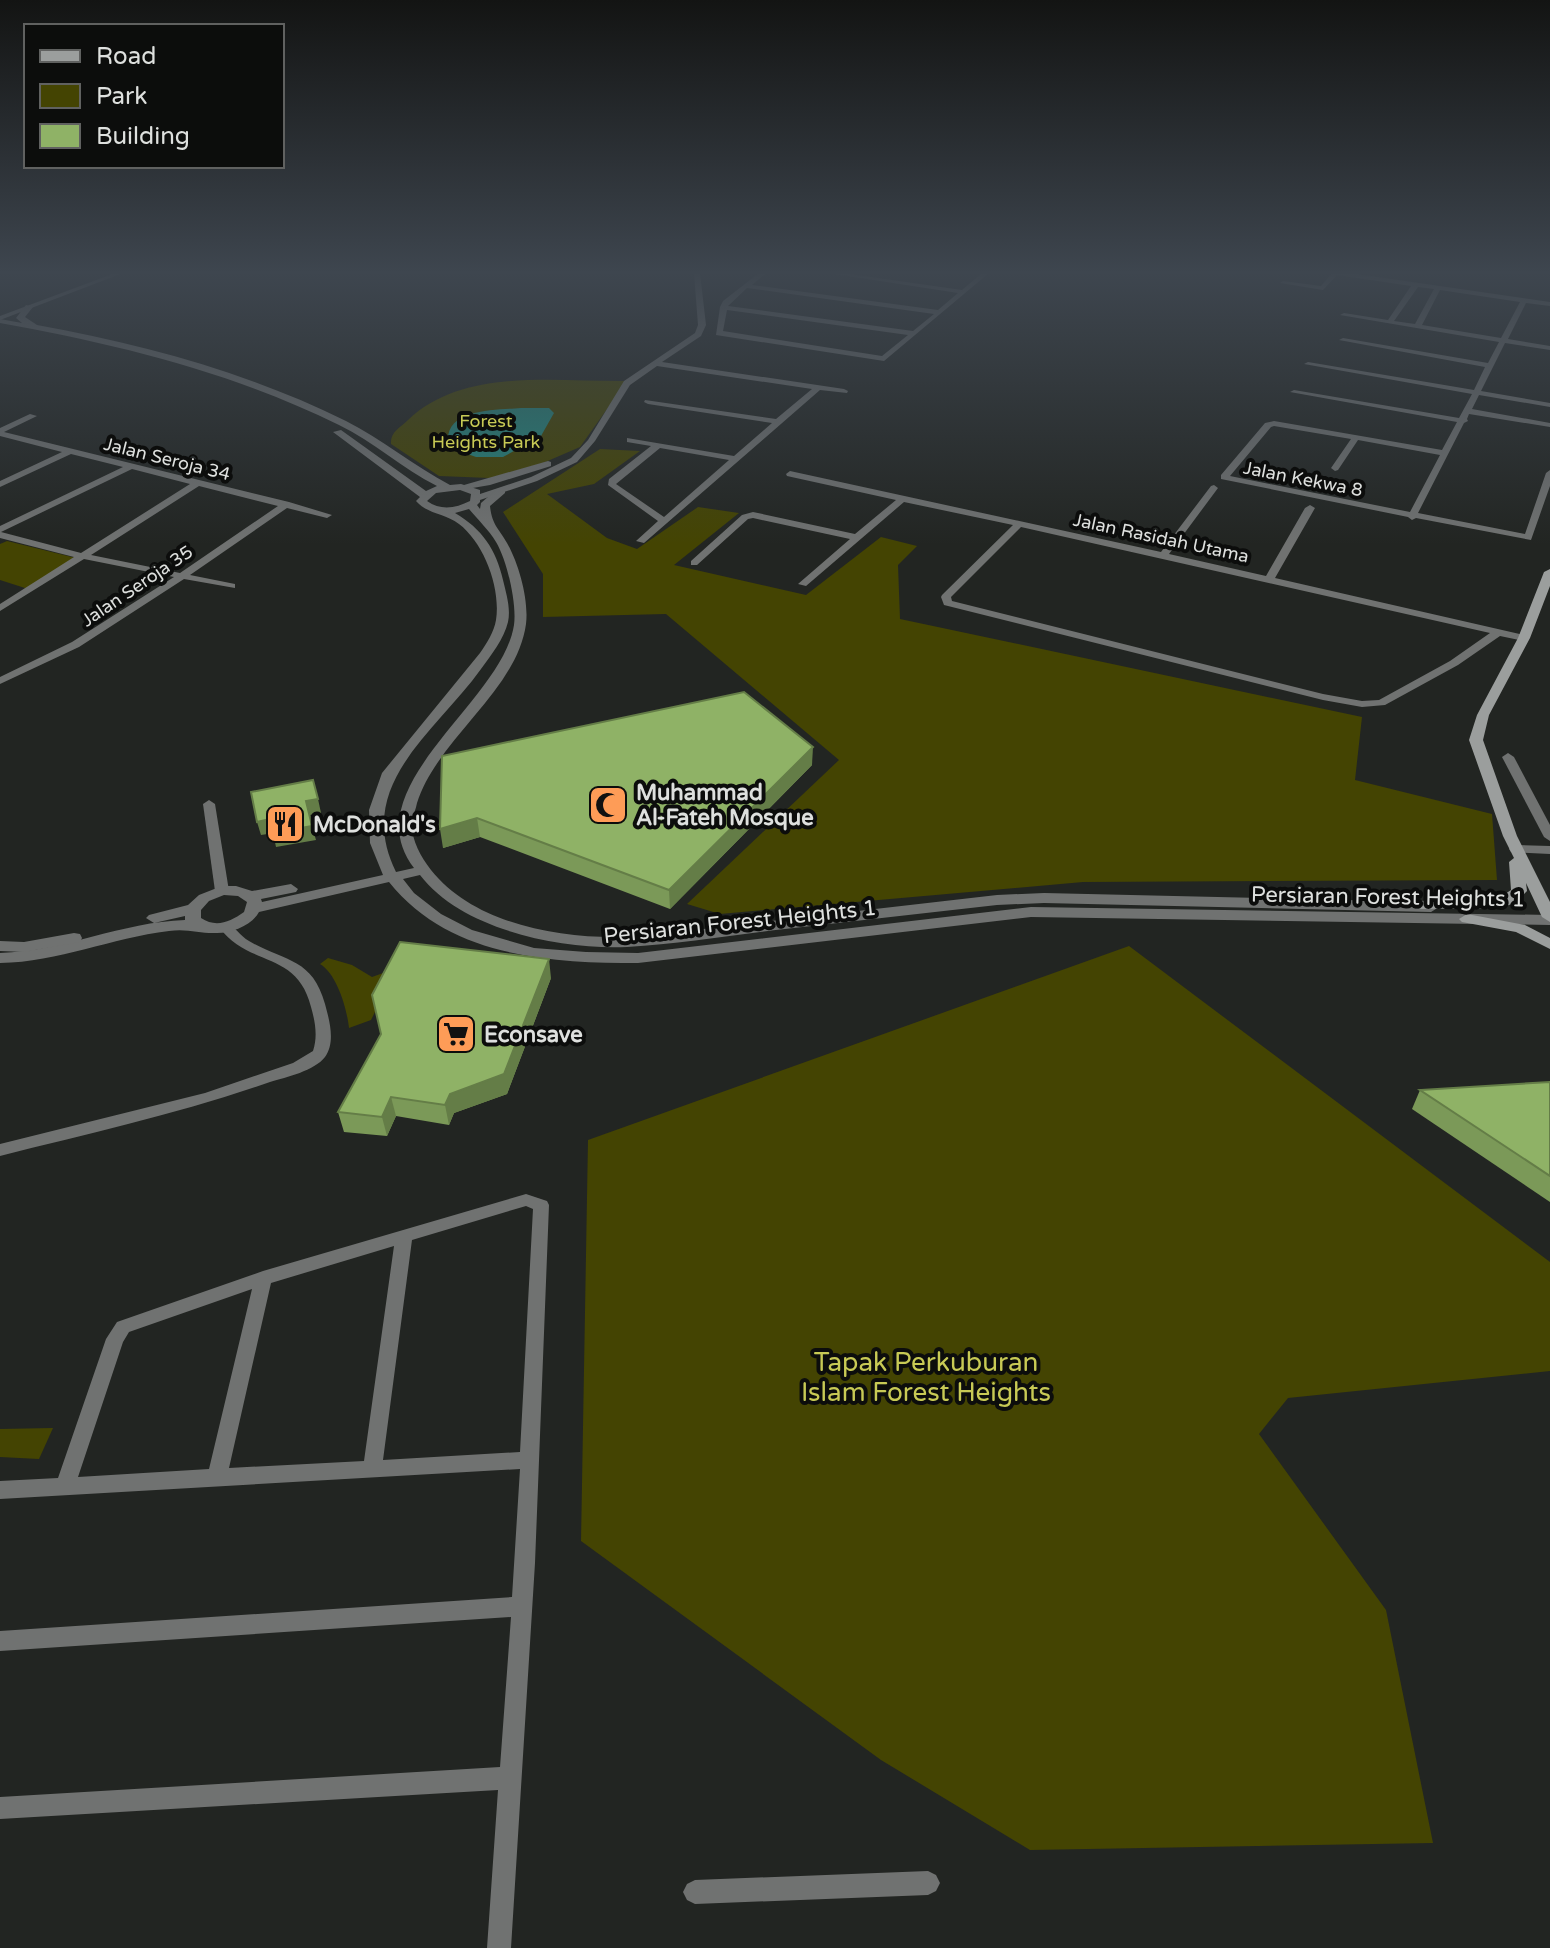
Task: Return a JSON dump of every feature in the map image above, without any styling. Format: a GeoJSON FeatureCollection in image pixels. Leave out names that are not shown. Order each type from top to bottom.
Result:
{"type":"FeatureCollection","features":[{"type":"Feature","properties":{"kind":"main road"},"geometry":{"type":"LineString","coordinates":[[1419,906],[1500,903],[1510,900],[1519,891],[1520,878],[1512,842],[1476,740],[1483,715],[1524,638],[1550,572]]}},
{"type":"Feature","properties":{"kind":"main road"},"geometry":{"type":"LineString","coordinates":[[1512,842],[1549,916]]}},
{"type":"Feature","properties":{"kind":"main road"},"geometry":{"type":"LineString","coordinates":[[1467,919],[1520,928],[1550,944]]}},
{"type":"Feature","properties":{"kind":"street"},"geometry":{"type":"LineString","coordinates":[[158,364],[267,399],[345,435],[424,495],[446,487],[461,487],[521,473],[588,444]]}},
{"type":"Feature","properties":{"kind":"street"},"geometry":{"type":"LineString","coordinates":[[189,364],[275,392],[367,436],[430,480],[446,487]]}},
{"type":"Feature","properties":{"kind":"street"},"geometry":{"type":"LineString","coordinates":[[444,510],[501,491],[574,460],[588,444],[627,383],[653,364]]}},
{"type":"Feature","properties":{"kind":"street"},"geometry":{"type":"LineString","coordinates":[[680,364],[844,391]]}},
{"type":"Feature","properties":{"kind":"street"},"geometry":{"type":"LineString","coordinates":[[1308,364],[1550,408]]}},
{"type":"Feature","properties":{"kind":"street"},"geometry":{"type":"LineString","coordinates":[[1412,517],[1491,366],[1479,364]]}},
{"type":"Feature","properties":{"kind":"street"},"geometry":{"type":"LineString","coordinates":[[641,541],[818,387]]}},
{"type":"Feature","properties":{"kind":"street"},"geometry":{"type":"LineString","coordinates":[[1294,392],[1464,421]]}},
{"type":"Feature","properties":{"kind":"street"},"geometry":{"type":"LineString","coordinates":[[648,402],[780,422]]}},
{"type":"Feature","properties":{"kind":"street"},"geometry":{"type":"LineString","coordinates":[[1468,411],[1550,425]]}},
{"type":"Feature","properties":{"kind":"street"},"geometry":{"type":"LineString","coordinates":[[0,432],[33,416]]}},
{"type":"Feature","properties":{"kind":"street","name":"Jalan Kekwa 8"},"geometry":{"type":"LineString","coordinates":[[1446,453],[1274,423],[1268,425],[1224,477],[1528,538],[1550,473]]}},
{"type":"Feature","properties":{"kind":"street","name":"Jalan Seroja 34"},"geometry":{"type":"LineString","coordinates":[[0,432],[69,452],[327,515]]}},
{"type":"Feature","properties":{"kind":"street"},"geometry":{"type":"LineString","coordinates":[[1335,468],[1356,437]]}},
{"type":"Feature","properties":{"kind":"street"},"geometry":{"type":"LineString","coordinates":[[630,440],[737,459]]}},
{"type":"Feature","properties":{"kind":"street"},"geometry":{"type":"LineString","coordinates":[[658,445],[612,481],[612,485],[664,521]]}},
{"type":"Feature","properties":{"kind":"street"},"geometry":{"type":"LineString","coordinates":[[0,484],[69,452]]}},
{"type":"Feature","properties":{"kind":"street"},"geometry":{"type":"LineString","coordinates":[[0,532],[130,467]]}},
{"type":"Feature","properties":{"kind":"street","name":"Jalan Rasidah Utama"},"geometry":{"type":"LineString","coordinates":[[790,474],[1524,638]]}},
{"type":"Feature","properties":{"kind":"street"},"geometry":{"type":"LineString","coordinates":[[0,608],[197,483]]}},
{"type":"Feature","properties":{"kind":"street"},"geometry":{"type":"LineString","coordinates":[[253,902],[417,866],[404,838],[407,808],[415,785],[491,682],[517,641],[520,611],[507,556],[502,543],[487,525],[474,501],[476,492],[461,487]]}},
{"type":"Feature","properties":{"kind":"street"},"geometry":{"type":"LineString","coordinates":[[1163,555],[1214,488]]}},
{"type":"Feature","properties":{"kind":"street"},"geometry":{"type":"LineString","coordinates":[[487,525],[485,505],[501,491]]}},
{"type":"Feature","properties":{"kind":"street","name":"Persiaran Forest Heights 1"},"geometry":{"type":"LineString","coordinates":[[424,495],[421,501],[425,506],[444,510],[468,525],[487,546],[502,602],[502,622],[489,651],[404,752],[380,792],[373,816],[373,837],[389,873],[416,903],[466,933],[530,952],[584,959],[638,958],[1031,912],[1467,919],[1549,916]]}},
{"type":"Feature","properties":{"kind":"street"},"geometry":{"type":"LineString","coordinates":[[803,584],[902,499]]}},
{"type":"Feature","properties":{"kind":"street","name":"Jalan Seroja 35"},"geometry":{"type":"LineString","coordinates":[[0,681],[45,663],[88,639],[286,504]]}},
{"type":"Feature","properties":{"kind":"street"},"geometry":{"type":"LineString","coordinates":[[1269,579],[1310,508]]}},
{"type":"Feature","properties":{"kind":"street"},"geometry":{"type":"LineString","coordinates":[[694,563],[745,517],[753,515],[855,537]]}},
{"type":"Feature","properties":{"kind":"street"},"geometry":{"type":"LineString","coordinates":[[1019,524],[946,597],[948,603],[1323,697],[1372,705],[1454,663],[1498,632]]}},
{"type":"Feature","properties":{"kind":"street"},"geometry":{"type":"LineString","coordinates":[[0,532],[83,556],[231,586]]}},
{"type":"Feature","properties":{"kind":"street"},"geometry":{"type":"LineString","coordinates":[[1508,757],[1550,837]]}},
{"type":"Feature","properties":{"kind":"street"},"geometry":{"type":"LineString","coordinates":[[209,804],[222,891]]}},
{"type":"Feature","properties":{"kind":"street"},"geometry":{"type":"LineString","coordinates":[[1512,842],[1550,850]]}},
{"type":"Feature","properties":{"kind":"street","name":"Persiaran Forest Heights 1"},"geometry":{"type":"LineString","coordinates":[[417,866],[454,901],[495,923],[580,940],[625,942],[997,900],[1044,898],[1419,906],[1549,916]]}},
{"type":"Feature","properties":{"kind":"street"},"geometry":{"type":"LineString","coordinates":[[0,958],[31,958],[169,925],[195,916],[204,898],[222,891],[239,891],[253,902]]}},
{"type":"Feature","properties":{"kind":"street"},"geometry":{"type":"LineString","coordinates":[[0,946],[24,947],[195,916],[215,929],[245,920],[253,902]]}},
{"type":"Feature","properties":{"kind":"street"},"geometry":{"type":"LineString","coordinates":[[0,1150],[213,1096],[300,1065],[318,1055],[324,1043],[309,981],[298,970],[234,937],[226,927]]}},
{"type":"Feature","properties":{"kind":"street"},"geometry":{"type":"LineString","coordinates":[[65,1487],[115,1339],[123,1327],[263,1278],[404,1235],[526,1200],[541,1205],[522,1606],[499,1948]]}},
{"type":"Feature","properties":{"kind":"street"},"geometry":{"type":"LineString","coordinates":[[372,1470],[404,1235]]}},
{"type":"Feature","properties":{"kind":"street"},"geometry":{"type":"LineString","coordinates":[[217,1477],[263,1278]]}},
{"type":"Feature","properties":{"kind":"street"},"geometry":{"type":"LineString","coordinates":[[0,1490],[530,1460]]}},
{"type":"Feature","properties":{"kind":"street"},"geometry":{"type":"LineString","coordinates":[[0,1641],[522,1606]]}},
{"type":"Feature","properties":{"kind":"street"},"geometry":{"type":"LineString","coordinates":[[0,1808],[509,1778]]}},
{"type":"Feature","properties":{"kind":"street"},"geometry":{"type":"LineString","coordinates":[[695,1892],[928,1883]]}},
{"type":"Feature","properties":{"kind":"green space","name":"Forest Heights Park"},"geometry":{"type":"Polygon","coordinates":[[[512,381],[627,381],[580,447],[543,463],[490,478],[439,476],[391,444],[394,433],[408,420],[431,403],[456,392],[512,381]]]}},
{"type":"Feature","properties":{"kind":"green space"},"geometry":{"type":"Polygon","coordinates":[[[600,449],[640,451],[594,484],[547,494],[607,538],[637,549],[698,507],[739,513],[674,565],[806,595],[881,537],[917,546],[898,565],[900,619],[1362,717],[1355,780],[1492,814],[1497,880],[1083,882],[720,914],[687,904],[839,760],[666,614],[543,617],[543,574],[503,512],[600,449]]]}},
{"type":"Feature","properties":{"kind":"green space"},"geometry":{"type":"Polygon","coordinates":[[[7,541],[76,558],[28,589],[0,580],[0,544],[7,541]]]}},
{"type":"Feature","properties":{"kind":"green space","name":"Tapak Perkuburan Islam Forest Heights"},"geometry":{"type":"Polygon","coordinates":[[[1129,946],[1550,1262],[1550,1371],[1288,1398],[1259,1434],[1386,1610],[1433,1843],[1030,1850],[881,1760],[581,1541],[588,1140],[1129,946]]]}},
{"type":"Feature","properties":{"kind":"green space"},"geometry":{"type":"Polygon","coordinates":[[[328,958],[352,965],[372,977],[397,968],[371,1020],[349,1028],[336,984],[320,964],[328,958]]]}},
{"type":"Feature","properties":{"kind":"green space"},"geometry":{"type":"Polygon","coordinates":[[[53,1428],[39,1459],[0,1457],[0,1429],[53,1428]]]}},
{"type":"Feature","properties":{"kind":"water"},"geometry":{"type":"Polygon","coordinates":[[[521,408],[549,408],[554,413],[541,436],[503,457],[476,457],[459,451],[448,440],[450,430],[465,416],[521,408]]]}},
{"type":"Feature","properties":{"kind":"building","name":"Muhammad Al-Fateh Mosque"},"geometry":{"type":"Polygon","coordinates":[[[744,692],[813,747],[669,890],[477,818],[440,829],[442,756],[744,692]]]}},
{"type":"Feature","properties":{"kind":"building","name":"McDonald's"},"geometry":{"type":"Polygon","coordinates":[[[313,780],[318,799],[306,801],[312,826],[273,833],[270,819],[257,822],[251,792],[313,780]]]}},
{"type":"Feature","properties":{"kind":"building","name":"Econsave"},"geometry":{"type":"Polygon","coordinates":[[[400,942],[549,959],[504,1074],[450,1094],[445,1105],[391,1097],[382,1117],[338,1112],[381,1034],[372,995],[400,942]]]}},
{"type":"Feature","properties":{"kind":"building"},"geometry":{"type":"Polygon","coordinates":[[[1550,1082],[1550,1176],[1420,1090],[1550,1082]]]}},
{"type":"Feature","properties":{"kind":"place","name":"Muhammad Al-Fateh Mosque"},"geometry":{"type":"Point","coordinates":[608,805]}},
{"type":"Feature","properties":{"kind":"place","name":"McDonald's"},"geometry":{"type":"Point","coordinates":[285,824]}},
{"type":"Feature","properties":{"kind":"place","name":"Econsave"},"geometry":{"type":"Point","coordinates":[456,1034]}}]}
